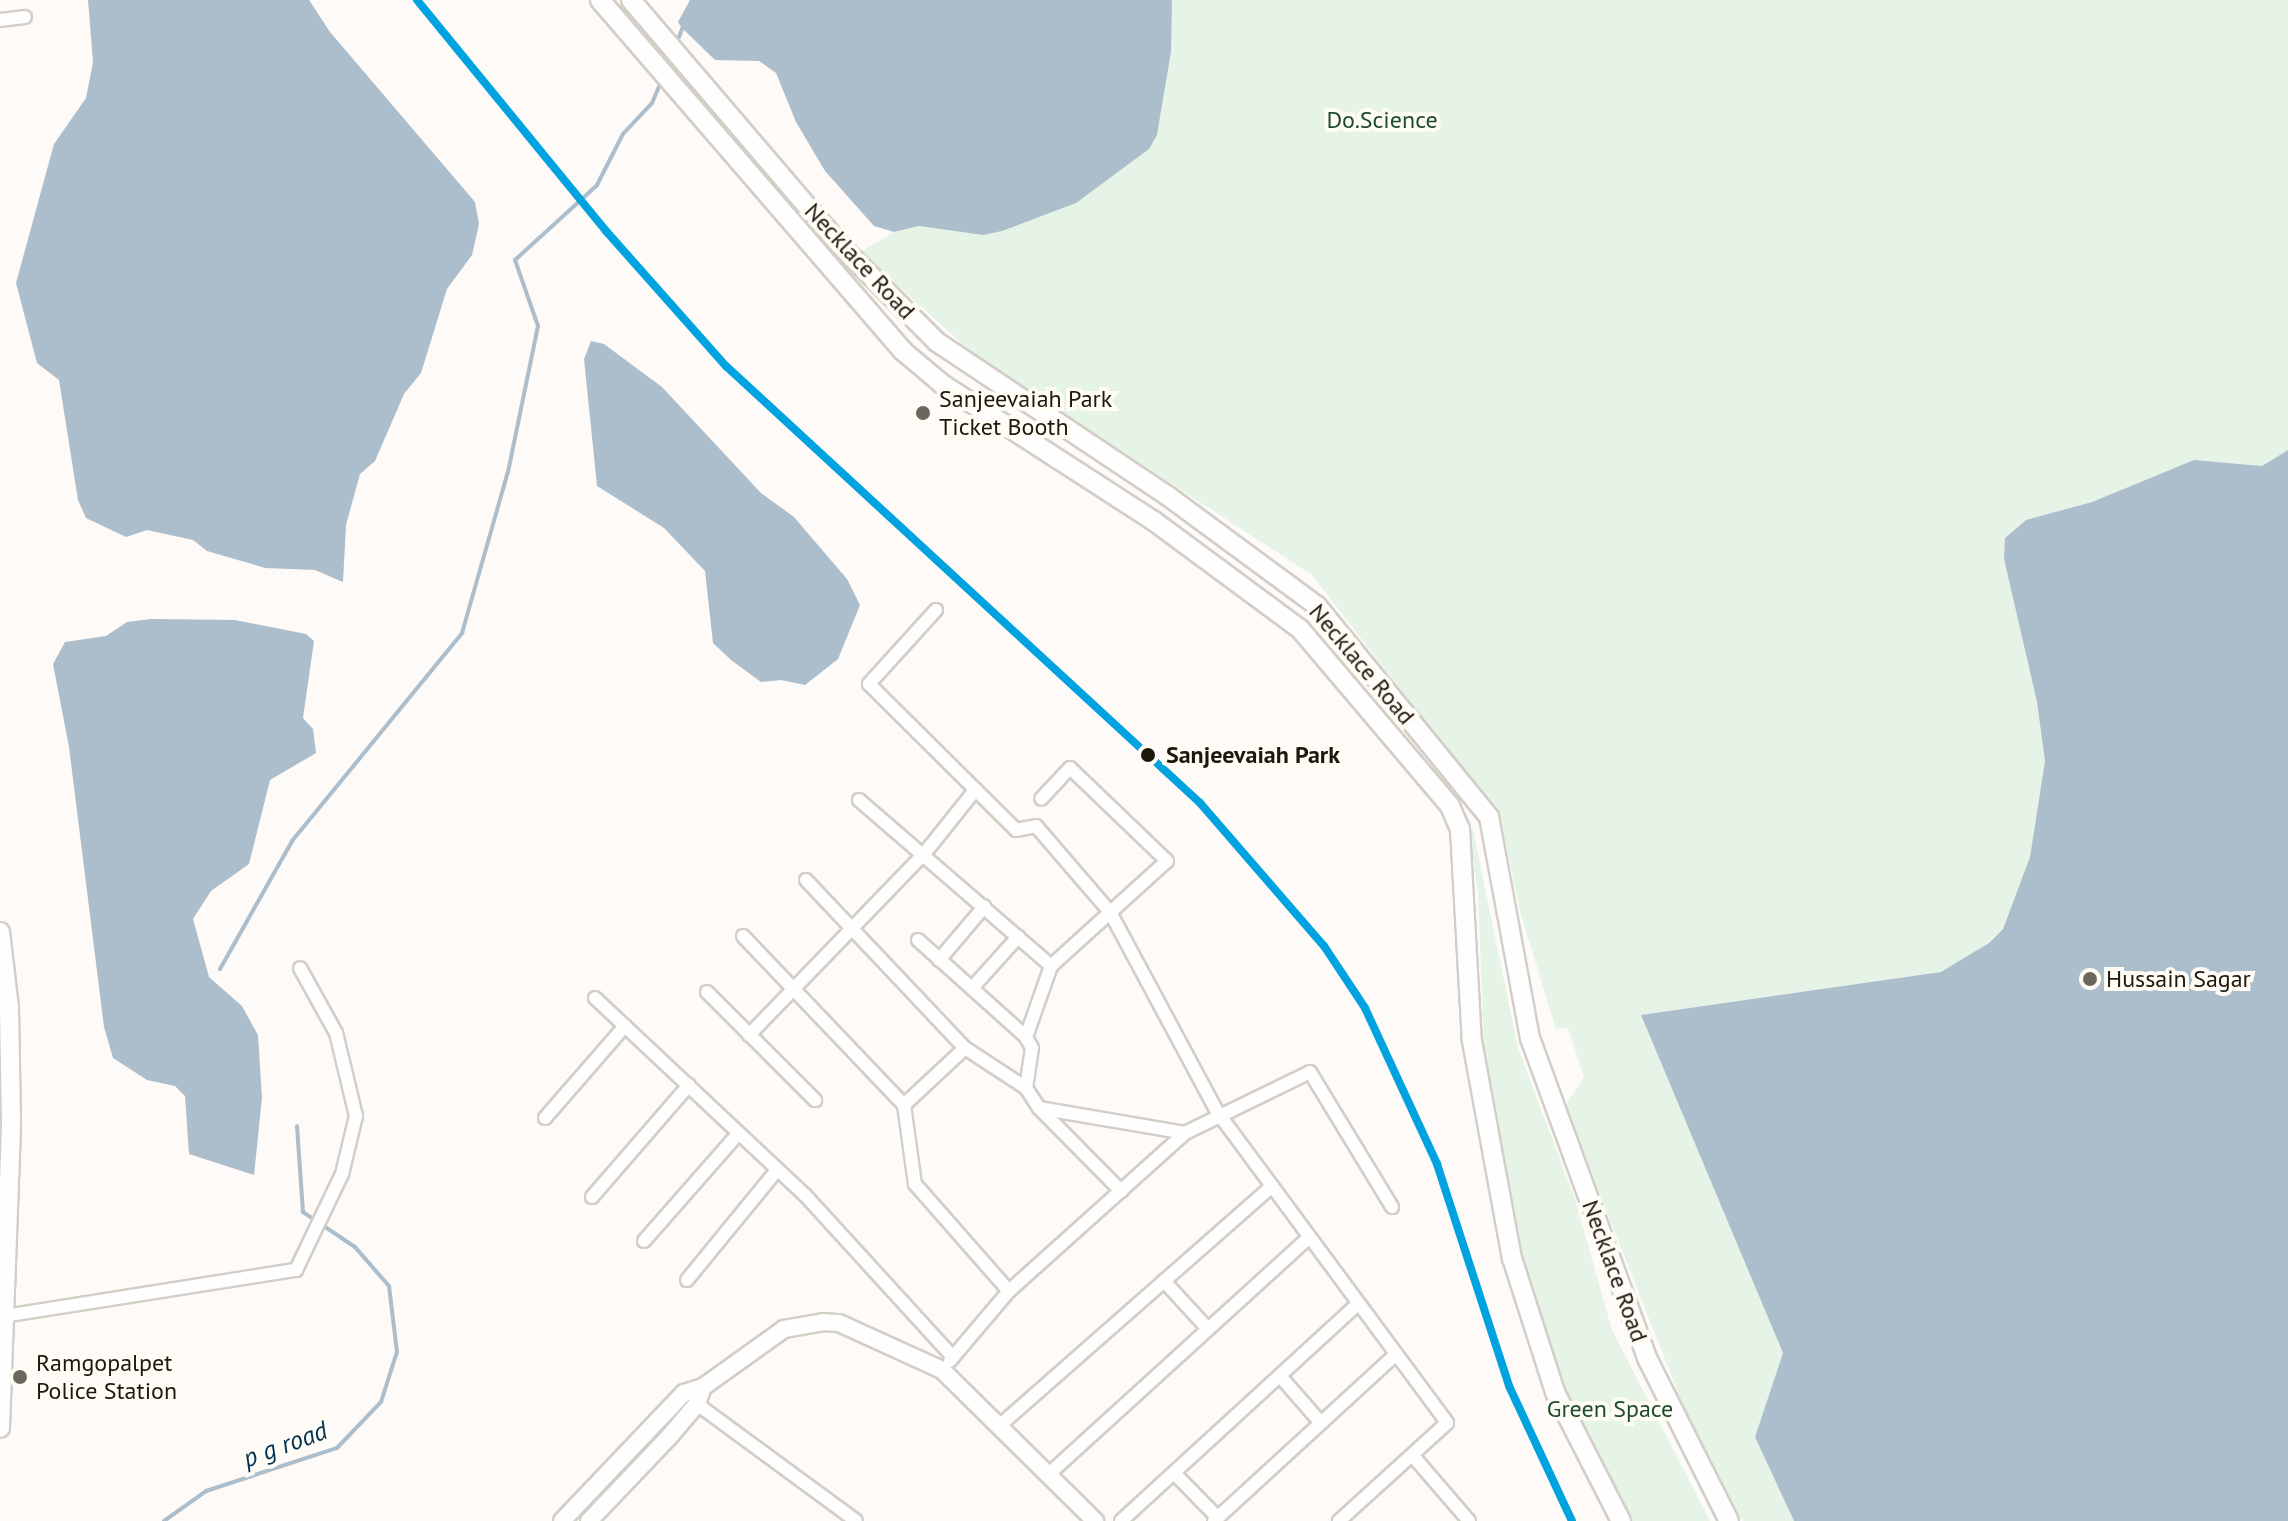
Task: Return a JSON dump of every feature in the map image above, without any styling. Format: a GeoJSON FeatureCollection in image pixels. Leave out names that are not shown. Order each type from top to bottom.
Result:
{"type":"FeatureCollection","features":[{"type":"Feature","properties":{"kind":"main road","name":"Necklace Road"},"geometry":{"type":"LineString","coordinates":[[600,0],[683,100],[917,363],[1154,521],[1300,629],[1423,773],[1460,829]]}},
{"type":"Feature","properties":{"kind":"main road","name":"Necklace Road"},"geometry":{"type":"LineString","coordinates":[[631,0],[841,246],[937,342],[1168,496],[1317,606],[1489,817],[1530,1038],[1647,1358],[1729,1521]]}},
{"type":"Feature","properties":{"kind":"main road"},"geometry":{"type":"LineString","coordinates":[[917,363],[937,342]]}},
{"type":"Feature","properties":{"kind":"main road"},"geometry":{"type":"LineString","coordinates":[[1300,629],[1317,606]]}},
{"type":"Feature","properties":{"kind":"main road"},"geometry":{"type":"LineString","coordinates":[[1489,817],[1460,829],[1472,1041],[1512,1258],[1555,1392],[1621,1521]]}},
{"type":"Feature","properties":{"kind":"main road"},"geometry":{"type":"LineString","coordinates":[[0,932],[9,1008],[11,1127],[0,1428]]}},
{"type":"Feature","properties":{"kind":"street"},"geometry":{"type":"LineString","coordinates":[[0,20],[25,17]]}},
{"type":"Feature","properties":{"kind":"street"},"geometry":{"type":"LineString","coordinates":[[936,610],[869,684],[1016,830],[1036,826],[1110,912],[1218,1113],[1394,1356],[1447,1423],[1339,1521]]}},
{"type":"Feature","properties":{"kind":"street"},"geometry":{"type":"LineString","coordinates":[[1026,1037],[1051,966],[1167,861],[1070,768],[1041,799]]}},
{"type":"Feature","properties":{"kind":"street"},"geometry":{"type":"LineString","coordinates":[[749,1035],[791,988],[924,854],[975,790]]}},
{"type":"Feature","properties":{"kind":"street"},"geometry":{"type":"LineString","coordinates":[[859,800],[1051,966]]}},
{"type":"Feature","properties":{"kind":"street"},"geometry":{"type":"LineString","coordinates":[[806,880],[965,1048],[1026,1088],[1039,1108],[1121,1191]]}},
{"type":"Feature","properties":{"kind":"street"},"geometry":{"type":"LineString","coordinates":[[939,960],[984,907]]}},
{"type":"Feature","properties":{"kind":"street"},"geometry":{"type":"LineString","coordinates":[[743,936],[904,1105],[915,1184],[1009,1291]]}},
{"type":"Feature","properties":{"kind":"street"},"geometry":{"type":"LineString","coordinates":[[972,988],[1018,937]]}},
{"type":"Feature","properties":{"kind":"street"},"geometry":{"type":"LineString","coordinates":[[918,940],[1026,1037],[1032,1048],[1026,1088]]}},
{"type":"Feature","properties":{"kind":"street"},"geometry":{"type":"LineString","coordinates":[[4,1316],[296,1270],[342,1174],[356,1116],[336,1033],[300,968]]}},
{"type":"Feature","properties":{"kind":"street"},"geometry":{"type":"LineString","coordinates":[[707,992],[815,1100]]}},
{"type":"Feature","properties":{"kind":"street"},"geometry":{"type":"LineString","coordinates":[[595,998],[777,1170],[948,1364],[998,1427],[1050,1473],[1095,1521]]}},
{"type":"Feature","properties":{"kind":"street"},"geometry":{"type":"LineString","coordinates":[[545,1118],[625,1026]]}},
{"type":"Feature","properties":{"kind":"street"},"geometry":{"type":"LineString","coordinates":[[904,1105],[965,1048]]}},
{"type":"Feature","properties":{"kind":"street"},"geometry":{"type":"LineString","coordinates":[[948,1364],[1009,1291],[1185,1133],[1218,1113],[1310,1072],[1392,1207]]}},
{"type":"Feature","properties":{"kind":"street"},"geometry":{"type":"LineString","coordinates":[[592,1197],[689,1085]]}},
{"type":"Feature","properties":{"kind":"street"},"geometry":{"type":"LineString","coordinates":[[1039,1108],[1185,1133]]}},
{"type":"Feature","properties":{"kind":"street"},"geometry":{"type":"LineString","coordinates":[[644,1241],[738,1134]]}},
{"type":"Feature","properties":{"kind":"street"},"geometry":{"type":"LineString","coordinates":[[687,1280],[777,1170]]}},
{"type":"Feature","properties":{"kind":"street"},"geometry":{"type":"LineString","coordinates":[[998,1427],[1272,1186]]}},
{"type":"Feature","properties":{"kind":"street"},"geometry":{"type":"LineString","coordinates":[[1050,1473],[1309,1237]]}},
{"type":"Feature","properties":{"kind":"street"},"geometry":{"type":"LineString","coordinates":[[1164,1281],[1208,1329]]}},
{"type":"Feature","properties":{"kind":"street"},"geometry":{"type":"LineString","coordinates":[[1121,1521],[1358,1304]]}},
{"type":"Feature","properties":{"kind":"street"},"geometry":{"type":"LineString","coordinates":[[562,1521],[684,1393],[703,1387],[763,1340],[784,1329],[823,1322],[839,1323],[948,1364]]}},
{"type":"Feature","properties":{"kind":"street"},"geometry":{"type":"LineString","coordinates":[[1174,1473],[1216,1519],[1394,1356]]}},
{"type":"Feature","properties":{"kind":"street"},"geometry":{"type":"LineString","coordinates":[[1280,1376],[1321,1423]]}},
{"type":"Feature","properties":{"kind":"street"},"geometry":{"type":"LineString","coordinates":[[589,1521],[697,1404],[703,1387]]}},
{"type":"Feature","properties":{"kind":"street"},"geometry":{"type":"LineString","coordinates":[[697,1404],[856,1521]]}},
{"type":"Feature","properties":{"kind":"street"},"geometry":{"type":"LineString","coordinates":[[1413,1456],[1469,1521]]}},
{"type":"Feature","properties":{"kind":"green space","name":"Do.Science"},"geometry":{"type":"Polygon","coordinates":[[[1172,0],[2288,0],[2288,450],[2262,466],[2194,460],[2092,502],[2026,520],[2005,538],[2004,559],[2037,702],[2045,761],[2030,857],[2003,929],[1971,957],[1941,972],[1641,1015],[1784,1353],[1755,1437],[1794,1521],[1743,1521],[1704,1458],[1565,1106],[1584,1077],[1568,1028],[1556,1029],[1519,908],[1501,820],[1312,575],[978,358],[861,252],[894,232],[919,226],[983,235],[1002,231],[1157,135],[1171,52],[1172,0]]]}},
{"type":"Feature","properties":{"kind":"green space","name":"Green Space"},"geometry":{"type":"Polygon","coordinates":[[[1473,830],[1518,1048],[1575,1199],[1612,1330],[1710,1521],[1628,1521],[1565,1397],[1529,1291],[1485,1072],[1478,893],[1469,832],[1473,830]]]}},
{"type":"Feature","properties":{"kind":"water"},"geometry":{"type":"Polygon","coordinates":[[[88,0],[309,0],[330,32],[475,202],[479,224],[472,255],[447,289],[421,373],[404,394],[375,461],[360,474],[346,525],[343,582],[315,570],[265,568],[207,551],[193,540],[147,530],[126,537],[86,518],[78,500],[59,380],[37,363],[16,283],[54,144],[86,98],[93,62],[88,0]]]}},
{"type":"Feature","properties":{"kind":"water"},"geometry":{"type":"Polygon","coordinates":[[[690,0],[1172,0],[1171,52],[1157,135],[1149,149],[1076,203],[1002,231],[983,235],[919,226],[894,232],[874,226],[825,171],[796,122],[776,73],[759,61],[715,60],[682,28],[678,22],[690,0]]]}},
{"type":"Feature","properties":{"kind":"water"},"geometry":{"type":"Polygon","coordinates":[[[591,341],[604,344],[662,387],[761,493],[794,517],[847,579],[860,605],[838,659],[805,685],[781,680],[761,682],[713,643],[705,571],[664,528],[597,486],[584,359],[591,341]]]}},
{"type":"Feature","properties":{"kind":"water","name":"Hussain Sagar"},"geometry":{"type":"Polygon","coordinates":[[[2288,450],[2288,1521],[1794,1521],[1755,1437],[1783,1353],[1641,1015],[1941,972],[1989,943],[2003,929],[2030,857],[2045,761],[2037,702],[2004,559],[2005,538],[2026,520],[2092,502],[2194,460],[2262,466],[2288,450]]]}},
{"type":"Feature","properties":{"kind":"water"},"geometry":{"type":"Polygon","coordinates":[[[151,619],[235,620],[306,634],[314,641],[303,718],[313,729],[316,753],[270,780],[249,864],[211,891],[193,919],[209,977],[242,1006],[258,1035],[262,1098],[254,1175],[189,1154],[185,1096],[175,1086],[147,1080],[113,1058],[104,1027],[69,747],[53,664],[65,642],[106,636],[127,622],[151,619]]]}},
{"type":"Feature","properties":{"kind":"waterway"},"geometry":{"type":"LineString","coordinates":[[677,42],[684,24]]}},
{"type":"Feature","properties":{"kind":"waterway"},"geometry":{"type":"LineString","coordinates":[[220,969],[292,841],[462,633],[508,472],[538,326],[515,260],[597,185],[623,134],[652,103],[662,80]]}},
{"type":"Feature","properties":{"kind":"waterway","name":"p g road"},"geometry":{"type":"LineString","coordinates":[[164,1521],[206,1491],[337,1448],[381,1402],[397,1352],[389,1286],[355,1247],[303,1212],[297,1126]]}},
{"type":"Feature","properties":{"kind":"transit line"},"geometry":{"type":"LineString","coordinates":[[417,0],[606,231],[726,366],[1200,803],[1324,946],[1365,1008],[1437,1164],[1509,1386],[1572,1521]]}},
{"type":"Feature","properties":{"kind":"place","name":"Sanjeevaiah Park Ticket Booth"},"geometry":{"type":"Point","coordinates":[923,413]}},
{"type":"Feature","properties":{"kind":"place","name":"Sanjeevaiah Park"},"geometry":{"type":"Point","coordinates":[1148,755]}},
{"type":"Feature","properties":{"kind":"place","name":"Hussain Sagar"},"geometry":{"type":"Point","coordinates":[2090,979]}},
{"type":"Feature","properties":{"kind":"place","name":"Ramgopalpet Police Station"},"geometry":{"type":"Point","coordinates":[20,1377]}}]}
